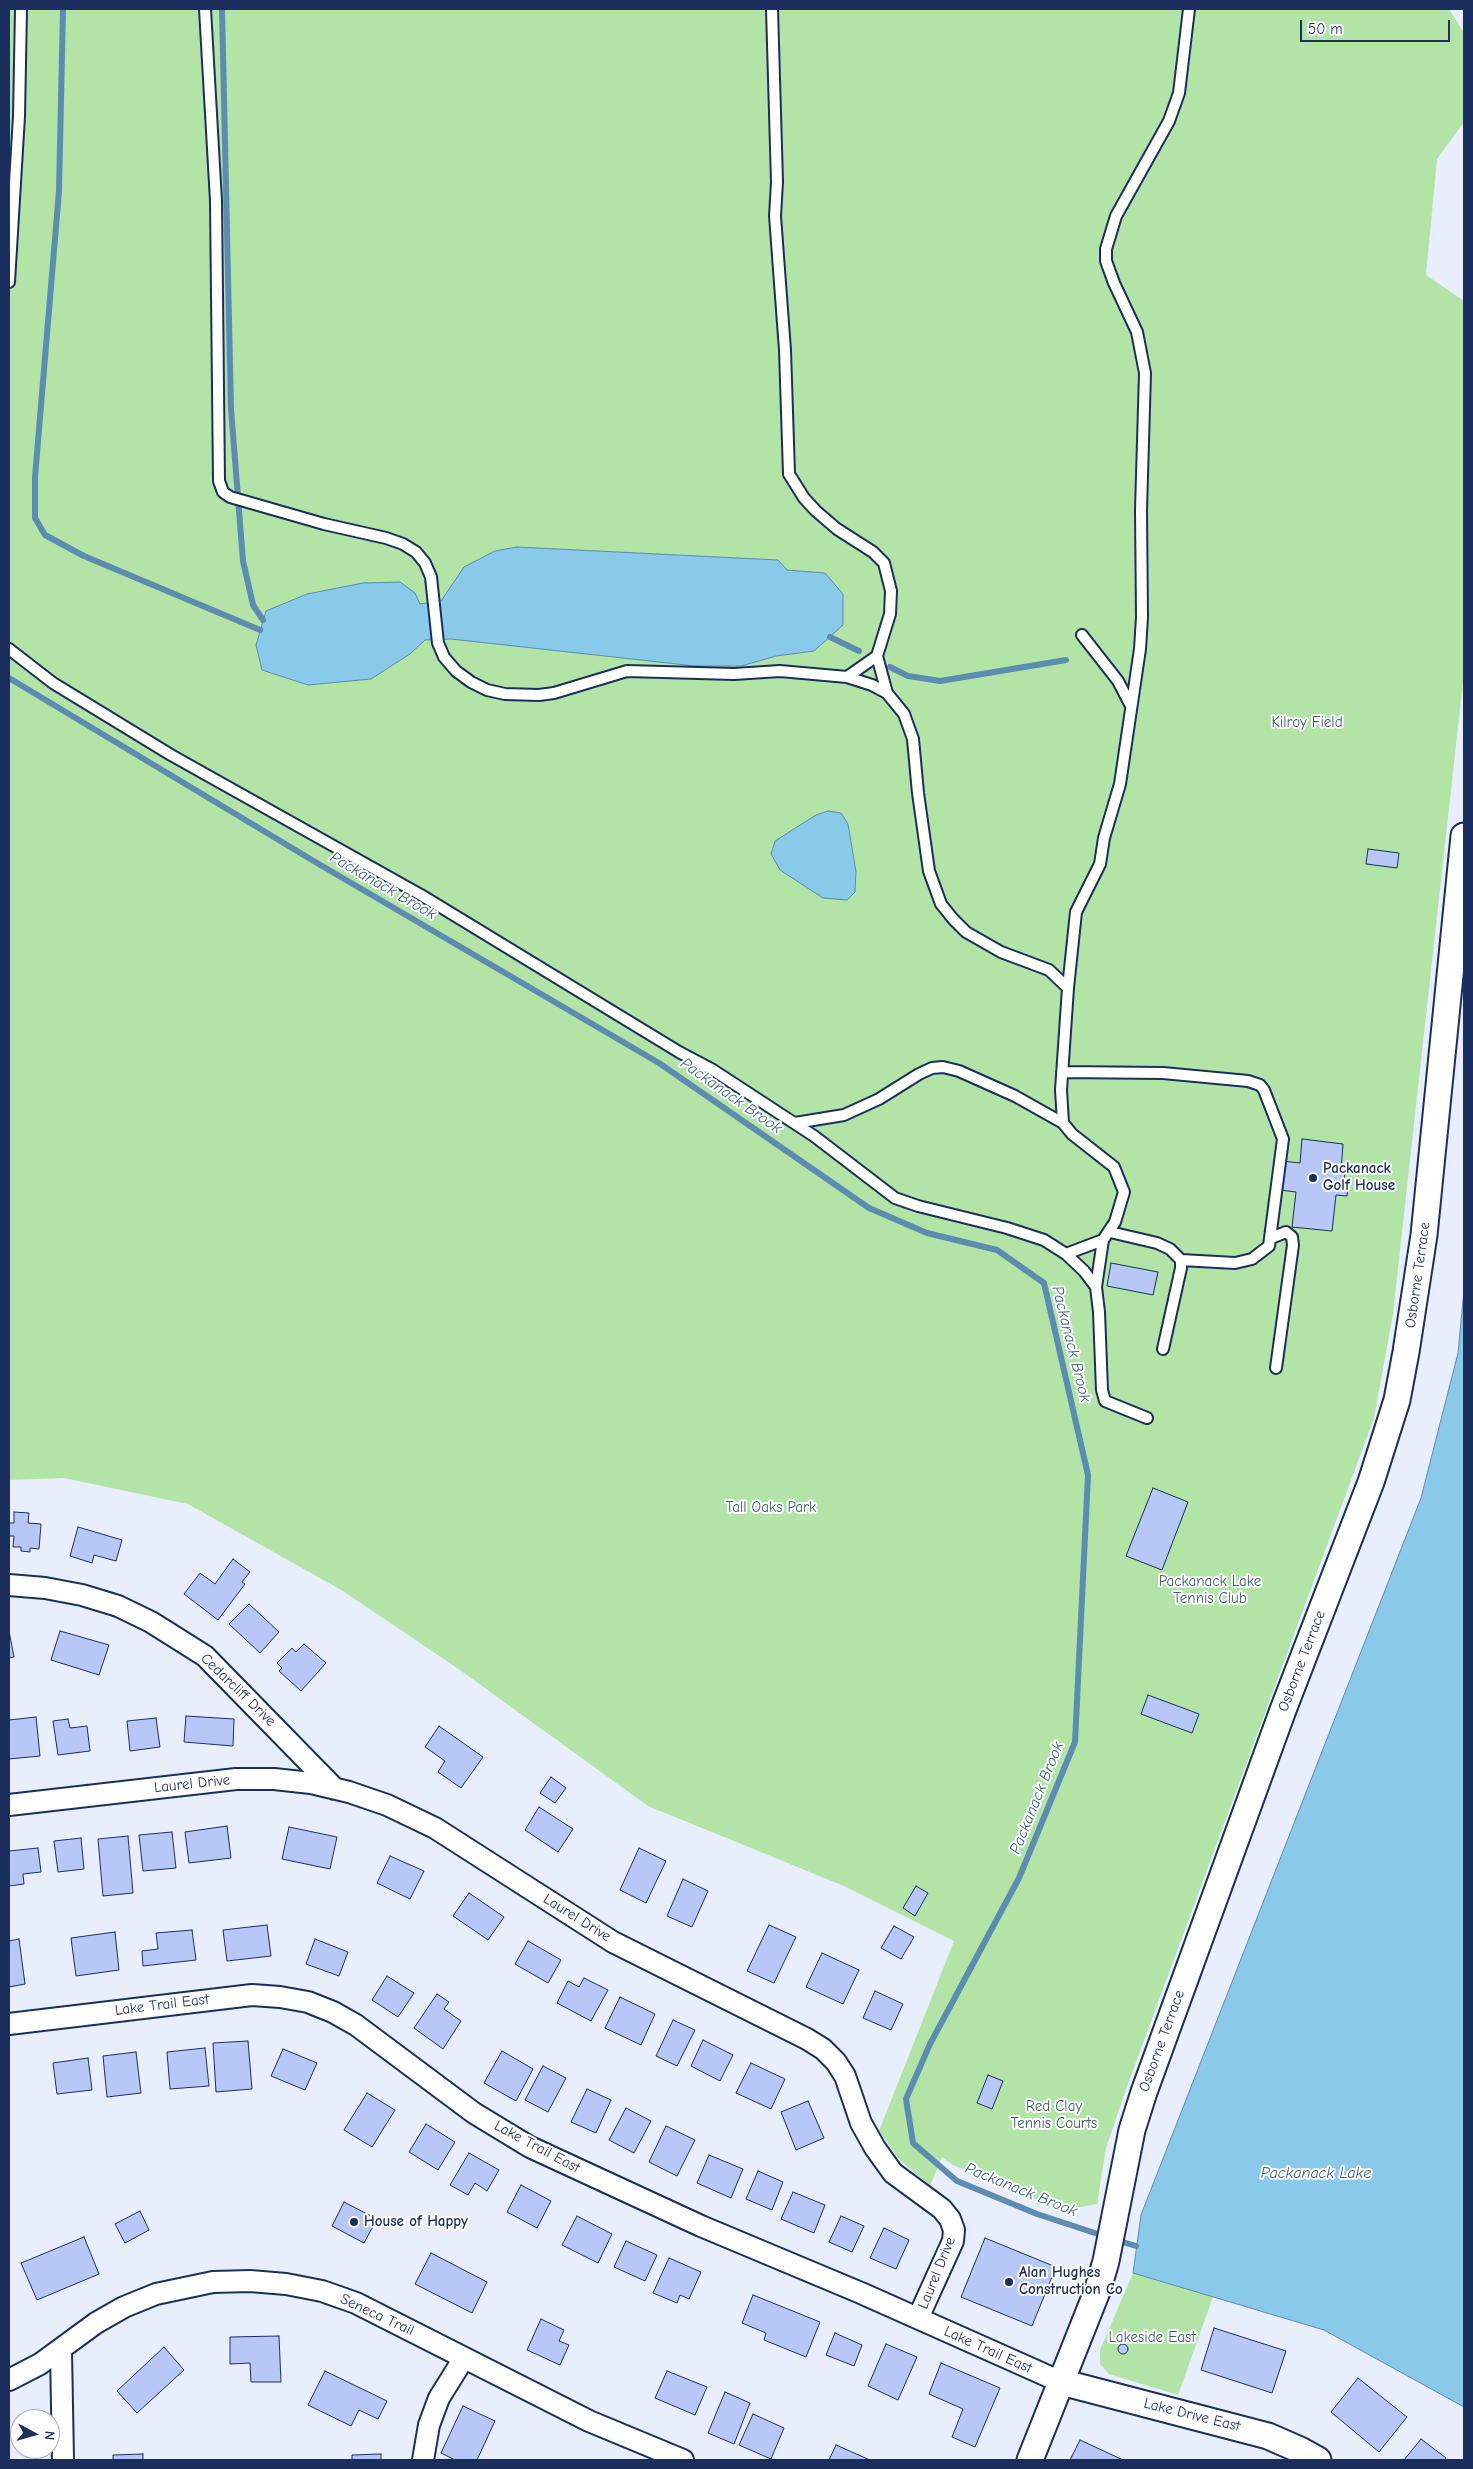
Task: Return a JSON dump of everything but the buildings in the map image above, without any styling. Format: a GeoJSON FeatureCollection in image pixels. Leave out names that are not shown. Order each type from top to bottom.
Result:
{"type":"FeatureCollection","features":[{"type":"Feature","properties":{"kind":"street","name":"Osborne Terrace"},"geometry":{"type":"LineString","coordinates":[[1030,2460],[1098,2289],[1115,2225],[1132,2130],[1144,2092],[1283,1710],[1371,1482],[1397,1400],[1424,1235],[1464,836]]}},
{"type":"Feature","properties":{"kind":"street","name":"Cedarcliff Drive"},"geometry":{"type":"LineString","coordinates":[[9,1585],[73,1593],[118,1606],[151,1622],[197,1651],[232,1681],[336,1789]]}},
{"type":"Feature","properties":{"kind":"street","name":"Laurel Drive"},"geometry":{"type":"LineString","coordinates":[[9,1805],[236,1779],[274,1779],[336,1789],[386,1804],[435,1828],[614,1942],[824,2049],[845,2076],[861,2123],[875,2148],[893,2173],[942,2209],[950,2219],[954,2230],[953,2241],[918,2318]]}},
{"type":"Feature","properties":{"kind":"street","name":"Lake Trail East"},"geometry":{"type":"LineString","coordinates":[[9,2024],[252,1995],[280,1996],[308,2002],[333,2012],[356,2025],[474,2113],[530,2147],[701,2226],[918,2318],[1061,2382]]}},
{"type":"Feature","properties":{"kind":"street","name":"Seneca Trail"},"geometry":{"type":"LineString","coordinates":[[9,2380],[40,2364],[96,2323],[124,2306],[156,2294],[190,2285],[250,2280],[313,2289],[356,2303],[589,2421],[683,2460]]}},
{"type":"Feature","properties":{"kind":"street"},"geometry":{"type":"LineString","coordinates":[[61,2350],[63,2460]]}},
{"type":"Feature","properties":{"kind":"street"},"geometry":{"type":"LineString","coordinates":[[423,2460],[429,2425],[439,2398],[464,2358]]}},
{"type":"Feature","properties":{"kind":"street","name":"Lake Drive East"},"geometry":{"type":"LineString","coordinates":[[1061,2382],[1268,2436],[1318,2460]]}},
{"type":"Feature","properties":{"kind":"lane"},"geometry":{"type":"LineString","coordinates":[[9,282],[19,116],[21,9]]}},
{"type":"Feature","properties":{"kind":"lane"},"geometry":{"type":"LineString","coordinates":[[205,9],[216,201],[219,480],[223,492],[230,498],[403,544],[416,552],[425,562],[431,577],[438,643],[444,657],[456,671],[471,682],[487,690],[505,694],[554,693],[627,671],[734,674],[780,671],[848,677],[872,684],[888,693]]}},
{"type":"Feature","properties":{"kind":"lane"},"geometry":{"type":"LineString","coordinates":[[772,9],[777,182],[775,216],[785,350],[789,474],[798,491],[816,511],[837,529],[873,552],[884,563],[890,579],[891,600],[886,630],[877,656],[848,677]]}},
{"type":"Feature","properties":{"kind":"lane"},"geometry":{"type":"LineString","coordinates":[[1063,1123],[1062,1072],[1076,912],[1100,864],[1104,838],[1120,784],[1142,617],[1141,510],[1145,373],[1137,332],[1114,283],[1106,261],[1106,249],[1116,216],[1169,121],[1175,105],[1182,83],[1189,9]]}},
{"type":"Feature","properties":{"kind":"lane"},"geometry":{"type":"LineString","coordinates":[[1082,635],[1118,681],[1131,707]]}},
{"type":"Feature","properties":{"kind":"lane"},"geometry":{"type":"LineString","coordinates":[[9,649],[53,683],[122,725],[421,895],[679,1052],[713,1070],[795,1123],[895,1198],[918,1206],[1007,1228],[1044,1240],[1066,1254],[1084,1271],[1096,1287]]}},
{"type":"Feature","properties":{"kind":"lane"},"geometry":{"type":"LineString","coordinates":[[877,656],[888,693],[904,714],[913,739],[929,871],[942,904],[966,932],[1001,952],[1049,970],[1068,988]]}},
{"type":"Feature","properties":{"kind":"lane"},"geometry":{"type":"LineString","coordinates":[[795,1123],[844,1115],[879,1099],[919,1074],[932,1068],[944,1067],[959,1071],[1015,1096],[1063,1123],[1072,1134],[1114,1167],[1124,1192],[1123,1201],[1106,1236],[1096,1287],[1104,1397],[1105,1401],[1147,1418]]}},
{"type":"Feature","properties":{"kind":"lane"},"geometry":{"type":"LineString","coordinates":[[1062,1072],[1163,1073],[1248,1081],[1260,1085],[1273,1110],[1283,1139],[1269,1246],[1265,1252],[1243,1262],[1181,1260]]}},
{"type":"Feature","properties":{"kind":"lane"},"geometry":{"type":"LineString","coordinates":[[1271,1238],[1286,1232],[1292,1237],[1293,1245],[1276,1368]]}},
{"type":"Feature","properties":{"kind":"lane"},"geometry":{"type":"LineString","coordinates":[[1066,1254],[1106,1236],[1157,1243],[1170,1249],[1181,1260],[1182,1268],[1163,1349]]}},
{"type":"Feature","properties":{"kind":"green space"},"geometry":{"type":"Polygon","coordinates":[[[9,9],[1449,9],[1464,33],[1464,122],[1437,159],[1426,275],[1464,301],[1464,673],[1393,1314],[1374,1418],[1125,2092],[1106,2148],[1097,2204],[1075,2208],[1051,2205],[953,2165],[942,2157],[930,2186],[899,2159],[879,2131],[954,1941],[844,1886],[648,1806],[460,1670],[343,1591],[188,1504],[64,1478],[9,1480],[9,9]]]}},
{"type":"Feature","properties":{"kind":"green space","name":"Lakeside East"},"geometry":{"type":"Polygon","coordinates":[[[1133,2273],[1213,2297],[1178,2395],[1109,2374],[1100,2364],[1100,2350],[1133,2273]]]}},
{"type":"Feature","properties":{"kind":"water"},"geometry":{"type":"Polygon","coordinates":[[[517,547],[778,560],[787,570],[825,573],[843,594],[843,625],[814,651],[776,656],[741,666],[695,666],[451,639],[425,640],[410,654],[371,679],[308,685],[262,670],[256,645],[266,611],[307,594],[363,583],[400,582],[415,593],[420,604],[441,601],[464,567],[495,551],[517,547]]]}},
{"type":"Feature","properties":{"kind":"water"},"geometry":{"type":"Polygon","coordinates":[[[828,811],[841,813],[848,824],[856,872],[855,892],[847,900],[823,898],[780,870],[771,854],[775,841],[816,815],[828,811]]]}},
{"type":"Feature","properties":{"kind":"water","name":"Packanack Lake"},"geometry":{"type":"Polygon","coordinates":[[[1464,1290],[1464,2407],[1324,2330],[1133,2273],[1141,2215],[1421,1498],[1458,1353],[1464,1290]]]}},
{"type":"Feature","properties":{"kind":"waterway"},"geometry":{"type":"LineString","coordinates":[[63,9],[59,191],[35,477],[35,518],[45,535],[84,556],[260,630]]}},
{"type":"Feature","properties":{"kind":"waterway"},"geometry":{"type":"LineString","coordinates":[[222,9],[231,409],[243,561],[253,605],[263,620]]}},
{"type":"Feature","properties":{"kind":"waterway"},"geometry":{"type":"LineString","coordinates":[[830,637],[859,651]]}},
{"type":"Feature","properties":{"kind":"waterway"},"geometry":{"type":"LineString","coordinates":[[890,667],[908,676],[940,681],[1066,660]]}},
{"type":"Feature","properties":{"kind":"waterway","name":"Packanack Brook"},"geometry":{"type":"LineString","coordinates":[[9,678],[317,863],[659,1063],[869,1208],[927,1233],[997,1250],[1044,1283],[1088,1475],[1075,1742],[1019,1878],[930,2044],[906,2099],[913,2143],[957,2181],[1037,2214],[1107,2237]]}},
{"type":"Feature","properties":{"kind":"waterway","name":"Packanack Brook"},"geometry":{"type":"LineString","coordinates":[[1116,2240],[1136,2246]]}},
{"type":"Feature","properties":{"kind":"place","name":"Packanack Golf House"},"geometry":{"type":"Point","coordinates":[1313,1178]}},
{"type":"Feature","properties":{"kind":"place","name":"House of Happy"},"geometry":{"type":"Point","coordinates":[354,2222]}},
{"type":"Feature","properties":{"kind":"place","name":"Alan Hughes Construction Co"},"geometry":{"type":"Point","coordinates":[1009,2282]}},
{"type":"Feature","properties":{"kind":"park label","name":"Kilroy Field"},"geometry":{"type":"Point","coordinates":[1307,723]}},
{"type":"Feature","properties":{"kind":"park label","name":"Tall Oaks Park"},"geometry":{"type":"Point","coordinates":[771,1508]}},
{"type":"Feature","properties":{"kind":"park label","name":"Packanack Lake Tennis Club"},"geometry":{"type":"Point","coordinates":[1210,1590]}},
{"type":"Feature","properties":{"kind":"park label","name":"Red Clay Tennis Courts"},"geometry":{"type":"Point","coordinates":[1054,2116]}}]}
